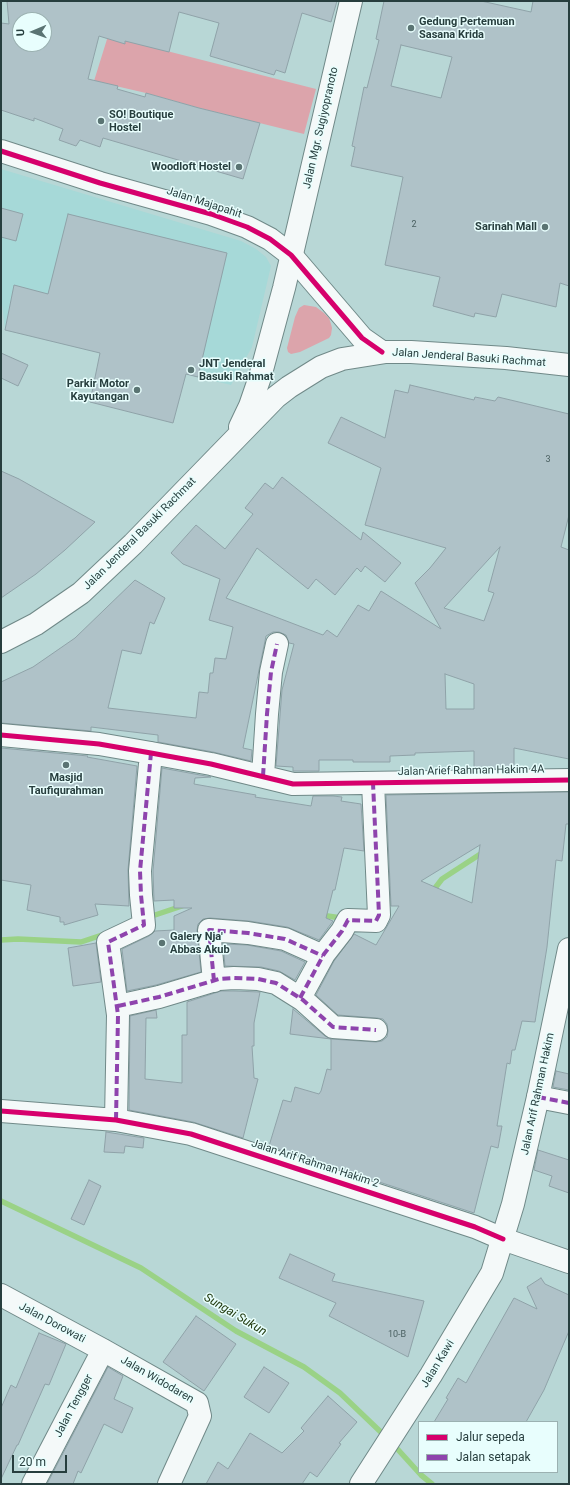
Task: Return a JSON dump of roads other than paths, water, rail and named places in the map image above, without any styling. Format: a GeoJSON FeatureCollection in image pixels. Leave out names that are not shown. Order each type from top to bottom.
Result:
{"type":"FeatureCollection","features":[{"type":"Feature","properties":{"kind":"street","name":"Jalan Mgr. Sugiyopranoto"},"geometry":{"type":"LineString","coordinates":[[291,255],[351,1]]}},
{"type":"Feature","properties":{"kind":"street","name":"Jalan Majapahit"},"geometry":{"type":"LineString","coordinates":[[1,151],[100,183],[211,214],[247,227],[270,239],[291,255],[362,338],[382,352]]}},
{"type":"Feature","properties":{"kind":"street","name":"Jalan Jenderal Basuki Rachmat"},"geometry":{"type":"LineString","coordinates":[[232,442],[244,422],[260,377],[284,288],[291,255]]}},
{"type":"Feature","properties":{"kind":"street","name":"Jalan Jenderal Basuki Rachmat"},"geometry":{"type":"LineString","coordinates":[[1,642],[36,624],[81,593],[133,544],[276,398],[289,387],[322,367],[342,359],[382,352],[411,352],[498,358],[568,365]]}},
{"type":"Feature","properties":{"kind":"street"},"geometry":{"type":"LineString","coordinates":[[264,776],[267,714],[277,644]]}},
{"type":"Feature","properties":{"kind":"street","name":"Jalan Arief Rahman Hakim 4A"},"geometry":{"type":"LineString","coordinates":[[1,735],[99,744],[211,764],[292,784],[569,780]]}},
{"type":"Feature","properties":{"kind":"street"},"geometry":{"type":"LineString","coordinates":[[116,1120],[119,1022],[108,942],[144,918],[140,871],[151,753]]}},
{"type":"Feature","properties":{"kind":"street"},"geometry":{"type":"LineString","coordinates":[[300,998],[323,956],[342,931],[348,920],[376,921],[379,916],[373,783]]}},
{"type":"Feature","properties":{"kind":"street"},"geometry":{"type":"LineString","coordinates":[[214,981],[209,930],[248,933],[285,939],[323,956]]}},
{"type":"Feature","properties":{"kind":"street","name":"Jalan Arif Rahman Hakim"},"geometry":{"type":"LineString","coordinates":[[503,1239],[513,1204],[538,1097],[569,949]]}},
{"type":"Feature","properties":{"kind":"street"},"geometry":{"type":"LineString","coordinates":[[118,1006],[159,997],[214,981],[234,978],[258,979],[276,983],[300,998],[334,1027],[376,1030]]}},
{"type":"Feature","properties":{"kind":"street"},"geometry":{"type":"LineString","coordinates":[[538,1097],[569,1103]]}},
{"type":"Feature","properties":{"kind":"street","name":"Jalan Arif Rahman Hakim 2"},"geometry":{"type":"LineString","coordinates":[[1,1111],[116,1120],[191,1134],[475,1227],[503,1239],[569,1262]]}},
{"type":"Feature","properties":{"kind":"street","name":"Jalan Kawi"},"geometry":{"type":"LineString","coordinates":[[364,1480],[413,1403],[492,1272],[503,1239]]}},
{"type":"Feature","properties":{"kind":"street","name":"Jalan Dorowati"},"geometry":{"type":"LineString","coordinates":[[1,1296],[103,1350]]}},
{"type":"Feature","properties":{"kind":"street","name":"Jalan Tengger"},"geometry":{"type":"LineString","coordinates":[[33,1484],[103,1350]]}},
{"type":"Feature","properties":{"kind":"street","name":"Jalan Widodaren"},"geometry":{"type":"LineString","coordinates":[[103,1350],[197,1403],[200,1416],[169,1484]]}},
{"type":"Feature","properties":{"kind":"waterway"},"geometry":{"type":"LineString","coordinates":[[432,892],[442,879],[485,851]]}},
{"type":"Feature","properties":{"kind":"waterway"},"geometry":{"type":"LineString","coordinates":[[149,917],[182,906]]}},
{"type":"Feature","properties":{"kind":"waterway"},"geometry":{"type":"LineString","coordinates":[[321,915],[341,918]]}},
{"type":"Feature","properties":{"kind":"waterway"},"geometry":{"type":"LineString","coordinates":[[1,940],[18,939],[81,942],[105,934]]}},
{"type":"Feature","properties":{"kind":"waterway","name":"Sungai Sukun"},"geometry":{"type":"LineString","coordinates":[[1,1201],[141,1268],[236,1331],[304,1367],[340,1393],[386,1437]]}},
{"type":"Feature","properties":{"kind":"waterway","name":"Sungai Sukun"},"geometry":{"type":"LineString","coordinates":[[392,1443],[418,1472]]}},
{"type":"Feature","properties":{"kind":"waterway","name":"Sungai Sukun"},"geometry":{"type":"LineString","coordinates":[[419,1473],[432,1484]]}},
{"type":"Feature","properties":{"kind":"place","name":"Gedung Pertemuan Sasana Krida"},"geometry":{"type":"Point","coordinates":[411,28]}},
{"type":"Feature","properties":{"kind":"place","name":"SO! Boutique Hostel"},"geometry":{"type":"Point","coordinates":[101,121]}},
{"type":"Feature","properties":{"kind":"place","name":"Woodloft Hostel"},"geometry":{"type":"Point","coordinates":[239,167]}},
{"type":"Feature","properties":{"kind":"place","name":"Sarinah Mall"},"geometry":{"type":"Point","coordinates":[545,227]}},
{"type":"Feature","properties":{"kind":"place","name":"JNT Jenderal Basuki Rahmat"},"geometry":{"type":"Point","coordinates":[191,370]}},
{"type":"Feature","properties":{"kind":"place","name":"Parkir Motor Kayutangan"},"geometry":{"type":"Point","coordinates":[137,390]}},
{"type":"Feature","properties":{"kind":"place","name":"Masjid Taufiqurahman"},"geometry":{"type":"Point","coordinates":[66,765]}},
{"type":"Feature","properties":{"kind":"place","name":"Galery Nja' Abbas Akub"},"geometry":{"type":"Point","coordinates":[162,943]}}]}
